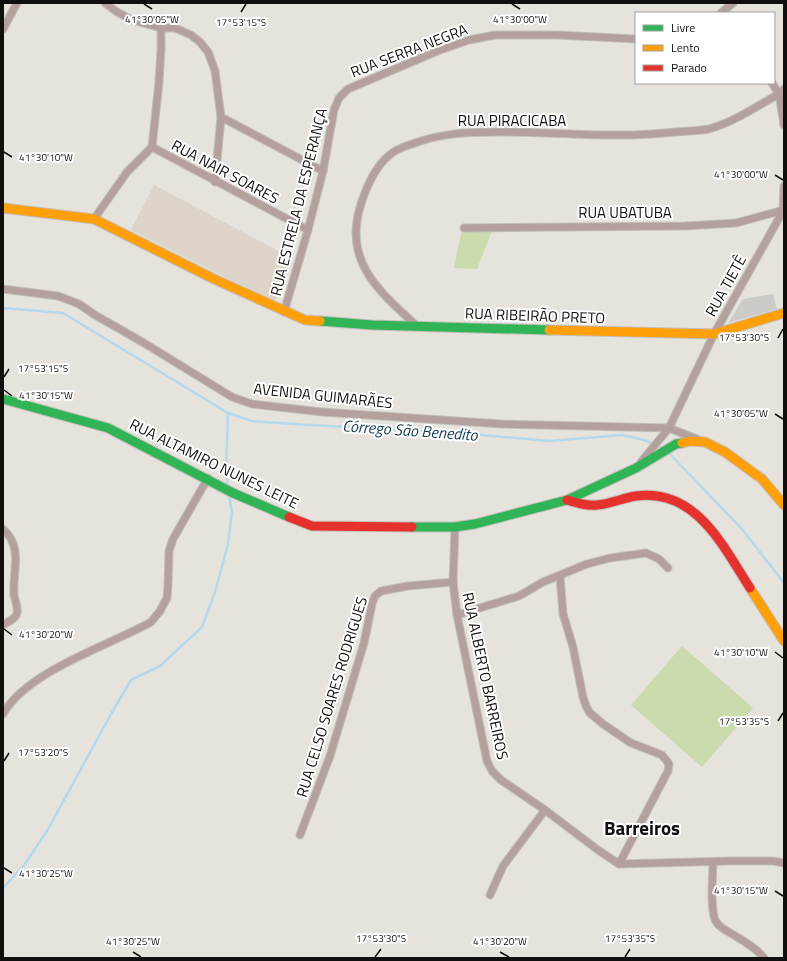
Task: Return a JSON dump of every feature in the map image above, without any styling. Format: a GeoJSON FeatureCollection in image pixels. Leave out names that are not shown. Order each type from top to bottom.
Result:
{"type":"FeatureCollection","features":[{"type":"Feature","properties":{"kind":"street"},"geometry":{"type":"LineString","coordinates":[[3,29],[16,3]]}},
{"type":"Feature","properties":{"kind":"street"},"geometry":{"type":"LineString","coordinates":[[105,3],[117,12],[132,20],[161,28],[175,28],[190,35],[200,42],[208,52],[216,71],[221,117],[215,182]]}},
{"type":"Feature","properties":{"kind":"street"},"geometry":{"type":"LineString","coordinates":[[725,10],[732,3]]}},
{"type":"Feature","properties":{"kind":"street"},"geometry":{"type":"LineString","coordinates":[[94,219],[127,172],[152,147],[159,82],[161,28]]}},
{"type":"Feature","properties":{"kind":"street","name":"RUA SERRA NEGRA"},"geometry":{"type":"LineString","coordinates":[[339,98],[348,89],[440,50],[495,35],[557,34],[635,40]]}},
{"type":"Feature","properties":{"kind":"street"},"geometry":{"type":"LineString","coordinates":[[773,84],[782,91],[784,124]]}},
{"type":"Feature","properties":{"kind":"street","name":"RUA PIRACICABA"},"geometry":{"type":"LineString","coordinates":[[419,327],[374,284],[367,273],[357,245],[356,222],[364,194],[379,166],[396,150],[438,136],[465,132],[534,132],[622,136],[651,135],[708,129],[730,121],[782,91]]}},
{"type":"Feature","properties":{"kind":"street","name":"RUA ESTRELA DA ESPERANÇA"},"geometry":{"type":"LineString","coordinates":[[284,312],[308,230],[323,171],[334,110],[339,98]]}},
{"type":"Feature","properties":{"kind":"street"},"geometry":{"type":"LineString","coordinates":[[221,117],[323,171]]}},
{"type":"Feature","properties":{"kind":"street","name":"RUA NAIR SOARES"},"geometry":{"type":"LineString","coordinates":[[152,147],[215,182],[308,230]]}},
{"type":"Feature","properties":{"kind":"street","name":"RUA TIETÊ"},"geometry":{"type":"LineString","coordinates":[[636,468],[667,430],[714,334],[783,211],[784,186]]}},
{"type":"Feature","properties":{"kind":"street","name":"RUA RIBEIRÃO PRETO"},"geometry":{"type":"LineString","coordinates":[[3,208],[94,219],[207,276],[284,312],[305,320],[331,323],[419,327],[714,334],[784,314]]}},
{"type":"Feature","properties":{"kind":"street","name":"RUA UBATUBA"},"geometry":{"type":"LineString","coordinates":[[464,228],[685,226],[736,222],[783,211]]}},
{"type":"Feature","properties":{"kind":"street","name":"AVENIDA GUIMARÃES"},"geometry":{"type":"LineString","coordinates":[[3,288],[58,296],[79,304],[232,397],[252,404],[322,412],[502,424],[667,430]]}},
{"type":"Feature","properties":{"kind":"street","name":"RUA ALTAMIRO NUNES LEITE"},"geometry":{"type":"LineString","coordinates":[[3,399],[108,428],[208,478],[233,493],[282,515],[312,526],[455,527],[475,524],[567,500],[636,468],[682,442],[705,442],[725,452],[758,476],[774,492],[784,505]]}},
{"type":"Feature","properties":{"kind":"street"},"geometry":{"type":"LineString","coordinates":[[667,430],[705,442]]}},
{"type":"Feature","properties":{"kind":"street"},"geometry":{"type":"LineString","coordinates":[[3,714],[6,708],[21,691],[48,673],[151,622],[160,610],[166,598],[169,551],[173,539],[208,478]]}},
{"type":"Feature","properties":{"kind":"street"},"geometry":{"type":"LineString","coordinates":[[567,500],[591,505],[630,496],[648,495],[672,500],[693,511],[704,520],[716,534],[784,641]]}},
{"type":"Feature","properties":{"kind":"street","name":"RUA ALBERTO BARREIROS"},"geometry":{"type":"LineString","coordinates":[[455,527],[453,582],[457,615],[489,767],[500,780],[545,810],[598,850],[620,864]]}},
{"type":"Feature","properties":{"kind":"street"},"geometry":{"type":"LineString","coordinates":[[3,529],[14,543],[14,594],[17,612],[15,617],[3,625]]}},
{"type":"Feature","properties":{"kind":"street"},"geometry":{"type":"LineString","coordinates":[[457,615],[519,596],[543,582],[587,564],[610,558],[646,553],[659,559],[668,568]]}},
{"type":"Feature","properties":{"kind":"street"},"geometry":{"type":"LineString","coordinates":[[560,576],[563,614],[586,706],[595,718],[632,743],[662,755],[669,764],[668,770],[620,864],[773,861],[784,863]]}},
{"type":"Feature","properties":{"kind":"street","name":"RUA CELSO SOARES RODRIGUES"},"geometry":{"type":"LineString","coordinates":[[300,834],[330,756],[364,643],[375,596],[381,591],[408,586],[453,582]]}},
{"type":"Feature","properties":{"kind":"street"},"geometry":{"type":"LineString","coordinates":[[490,895],[503,866],[545,810]]}},
{"type":"Feature","properties":{"kind":"street"},"geometry":{"type":"LineString","coordinates":[[713,862],[712,906],[713,916],[716,923],[750,945],[764,958]]}},
{"type":"Feature","properties":{"kind":"shaded area"},"geometry":{"type":"Polygon","coordinates":[[[154,185],[292,258],[275,302],[131,230],[154,185]]]}},
{"type":"Feature","properties":{"kind":"green space"},"geometry":{"type":"Polygon","coordinates":[[[493,228],[477,269],[454,268],[462,229],[493,228]]]}},
{"type":"Feature","properties":{"kind":"green space"},"geometry":{"type":"Polygon","coordinates":[[[682,646],[753,708],[702,767],[631,705],[682,646]]]}},
{"type":"Feature","properties":{"kind":"building"},"geometry":{"type":"Polygon","coordinates":[[[773,294],[777,309],[728,323],[743,299],[773,294]]]}},
{"type":"Feature","properties":{"kind":"waterway","name":"Córrego São Benedito"},"geometry":{"type":"LineString","coordinates":[[3,308],[63,313],[228,413],[252,421],[447,432],[550,441],[623,435],[644,440],[664,449]]}},
{"type":"Feature","properties":{"kind":"waterway"},"geometry":{"type":"LineString","coordinates":[[228,413],[226,471],[228,488]]}},
{"type":"Feature","properties":{"kind":"waterway","name":"Córrego São Benedito"},"geometry":{"type":"LineString","coordinates":[[668,452],[742,529],[784,583]]}},
{"type":"Feature","properties":{"kind":"waterway"},"geometry":{"type":"LineString","coordinates":[[3,888],[25,864],[47,831],[131,680],[160,666],[202,627],[215,592],[228,544],[232,512],[229,495]]}},
{"type":"Feature","properties":{"kind":"traffic: fast"},"geometry":{"type":"LineString","coordinates":[[320,321],[372,325],[549,330]]}},
{"type":"Feature","properties":{"kind":"traffic: fast"},"geometry":{"type":"LineString","coordinates":[[3,399],[108,428],[233,493],[289,517]]}},
{"type":"Feature","properties":{"kind":"traffic: fast"},"geometry":{"type":"LineString","coordinates":[[412,527],[455,527],[475,524],[567,500],[636,468],[676,444],[682,443]]}},
{"type":"Feature","properties":{"kind":"traffic: slow"},"geometry":{"type":"LineString","coordinates":[[3,208],[94,219],[214,279],[305,320],[320,321]]}},
{"type":"Feature","properties":{"kind":"traffic: slow"},"geometry":{"type":"LineString","coordinates":[[549,330],[714,334],[784,313]]}},
{"type":"Feature","properties":{"kind":"traffic: slow"},"geometry":{"type":"LineString","coordinates":[[682,443],[690,441],[705,442],[725,452],[762,479],[784,505]]}},
{"type":"Feature","properties":{"kind":"traffic: slow"},"geometry":{"type":"LineString","coordinates":[[750,588],[784,641]]}},
{"type":"Feature","properties":{"kind":"traffic: jam"},"geometry":{"type":"LineString","coordinates":[[567,500],[593,505],[636,496],[657,496],[675,501],[691,511],[705,523],[718,538],[750,588]]}},
{"type":"Feature","properties":{"kind":"traffic: jam"},"geometry":{"type":"LineString","coordinates":[[289,517],[312,526],[412,527]]}},
{"type":"Feature","properties":{"kind":"district","name":"Barreiros"},"geometry":{"type":"Point","coordinates":[642,828]}}]}
